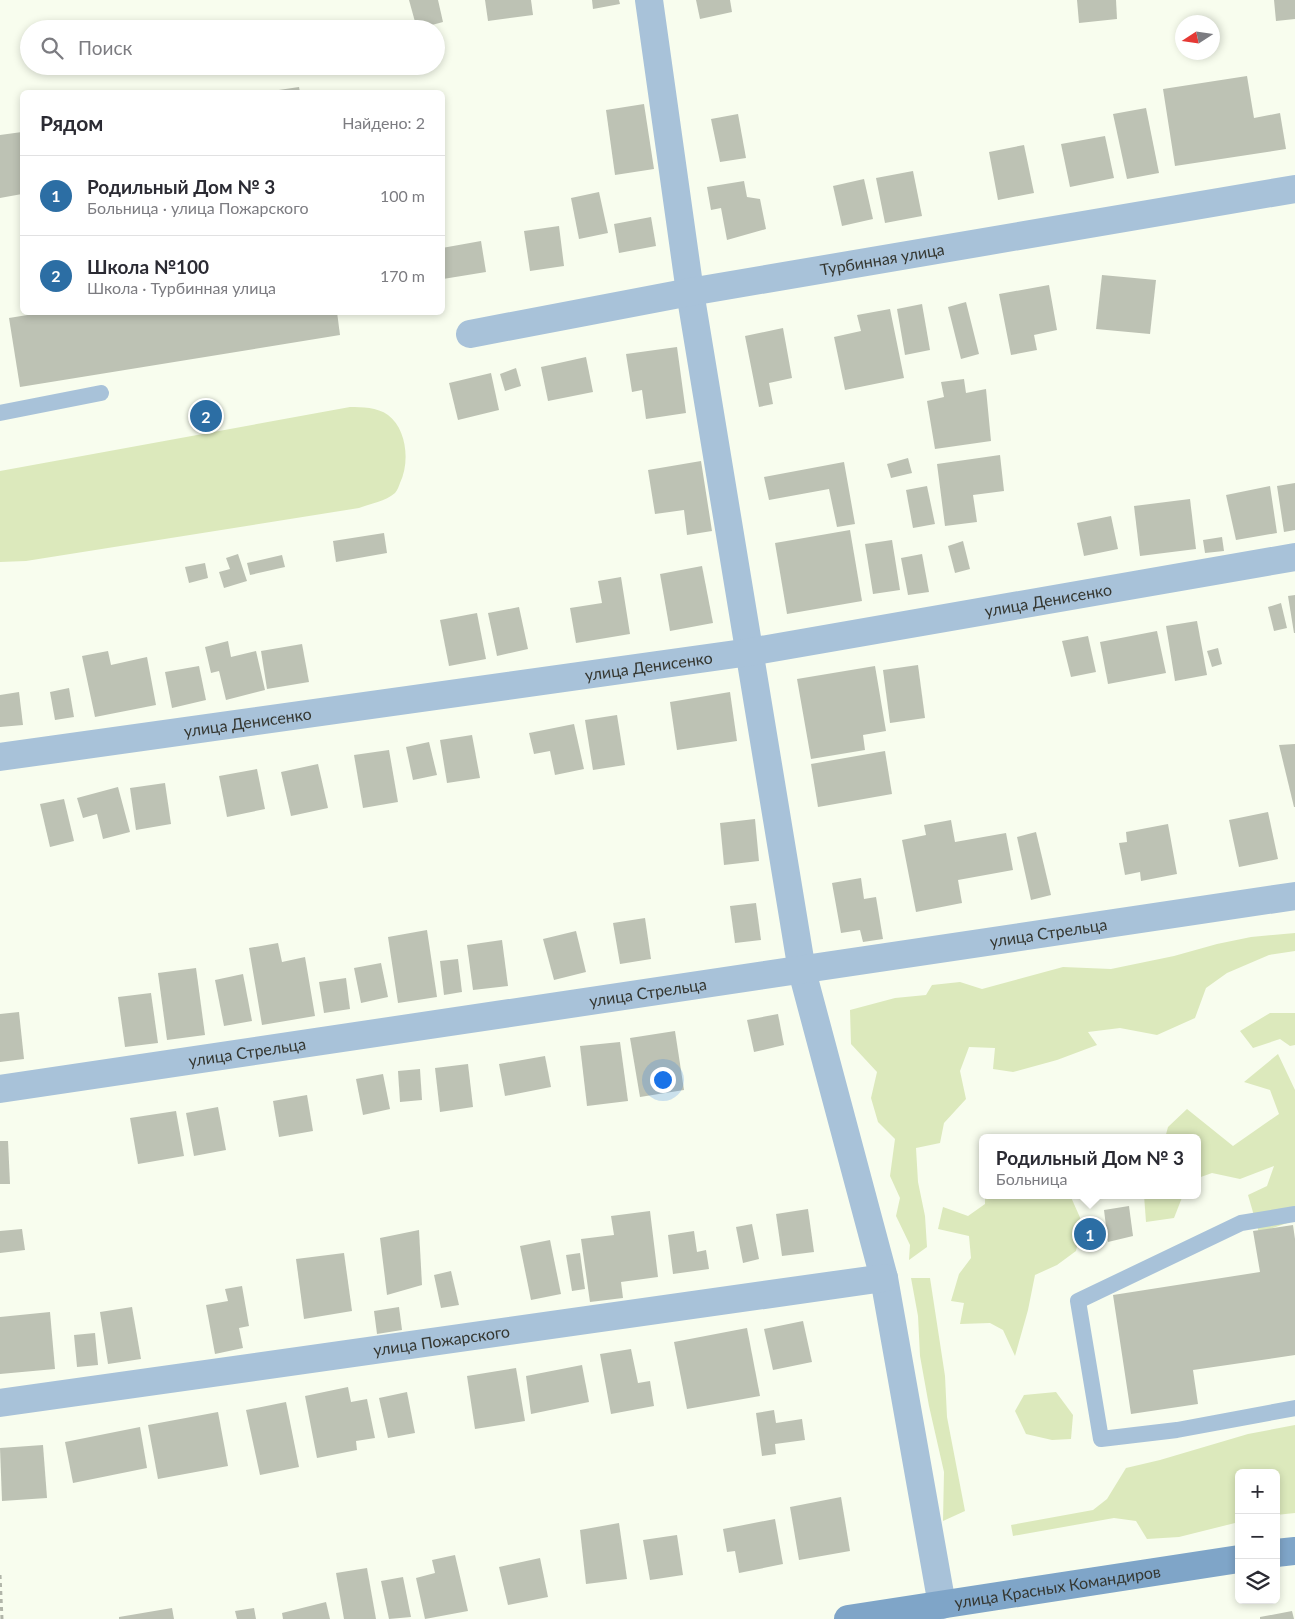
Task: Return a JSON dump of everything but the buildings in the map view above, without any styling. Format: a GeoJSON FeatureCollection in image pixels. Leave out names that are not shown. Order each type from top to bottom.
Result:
{"type":"FeatureCollection","features":[{"type":"Feature","properties":{"kind":"street"},"geometry":{"type":"LineString","coordinates":[[649,0],[690,292],[802,971],[884,1278],[942,1604]]}},
{"type":"Feature","properties":{"kind":"street","name":"Турбинная улица"},"geometry":{"type":"LineString","coordinates":[[470,334],[690,292],[1295,189]]}},
{"type":"Feature","properties":{"kind":"street","name":"улица Денисенко"},"geometry":{"type":"LineString","coordinates":[[0,757],[750,652],[1295,557]]}},
{"type":"Feature","properties":{"kind":"street","name":"улица Стрельца"},"geometry":{"type":"LineString","coordinates":[[0,1089],[802,971],[1295,896]]}},
{"type":"Feature","properties":{"kind":"street","name":"улица Пожарского"},"geometry":{"type":"LineString","coordinates":[[0,1403],[884,1278]]}},
{"type":"Feature","properties":{"kind":"street"},"geometry":{"type":"LineString","coordinates":[[1280,1553],[1295,1550]]}},
{"type":"Feature","properties":{"kind":"street","name":"улица Красных Командиров"},"geometry":{"type":"LineString","coordinates":[[848,1619],[1235,1560]]}},
{"type":"Feature","properties":{"kind":"lane"},"geometry":{"type":"LineString","coordinates":[[0,413],[101,393]]}},
{"type":"Feature","properties":{"kind":"lane"},"geometry":{"type":"LineString","coordinates":[[1295,1214],[1241,1223],[1078,1301],[1100,1439],[1177,1430],[1295,1408]]}},
{"type":"Feature","properties":{"kind":"path"},"geometry":{"type":"LineString","coordinates":[[0,1575],[2,1619]]}},
{"type":"Feature","properties":{"kind":"green space"},"geometry":{"type":"Polygon","coordinates":[[[350,407],[369,408],[384,412],[394,421],[403,437],[406,456],[403,475],[396,492],[383,500],[359,508],[26,561],[0,562],[0,471],[350,407]]]}},
{"type":"Feature","properties":{"kind":"green space"},"geometry":{"type":"Polygon","coordinates":[[[1295,933],[1295,951],[1269,955],[1227,973],[1206,988],[1195,1018],[1157,1035],[1120,1028],[1088,1032],[1097,1045],[1057,1060],[1013,1072],[993,1069],[995,1048],[969,1047],[960,1071],[966,1099],[944,1123],[940,1143],[916,1148],[918,1182],[925,1216],[927,1247],[909,1260],[910,1245],[896,1216],[900,1198],[890,1176],[895,1139],[878,1122],[871,1098],[877,1072],[851,1044],[850,1010],[895,998],[926,995],[932,985],[960,982],[982,989],[1063,967],[1111,969],[1251,937],[1295,933]]]}},
{"type":"Feature","properties":{"kind":"green space"},"geometry":{"type":"Polygon","coordinates":[[[1270,1013],[1295,1013],[1295,1045],[1290,1046],[1280,1039],[1253,1048],[1240,1031],[1270,1013]]]}},
{"type":"Feature","properties":{"kind":"green space"},"geometry":{"type":"Polygon","coordinates":[[[1278,1054],[1295,1090],[1295,1217],[1290,1222],[1259,1233],[1248,1195],[1267,1186],[1274,1166],[1240,1179],[1212,1173],[1201,1177],[1201,1134],[1166,1134],[1168,1127],[1187,1109],[1233,1146],[1279,1114],[1270,1090],[1244,1082],[1278,1054]]]}},
{"type":"Feature","properties":{"kind":"green space"},"geometry":{"type":"Polygon","coordinates":[[[985,1199],[1072,1199],[1082,1222],[1076,1251],[1057,1265],[1035,1275],[1028,1310],[1015,1356],[1003,1330],[990,1323],[960,1324],[964,1303],[951,1301],[959,1274],[971,1258],[969,1236],[938,1229],[943,1207],[968,1216],[985,1204],[985,1199]]]}},
{"type":"Feature","properties":{"kind":"green space"},"geometry":{"type":"Polygon","coordinates":[[[1144,1199],[1181,1199],[1174,1218],[1146,1222],[1144,1199]]]}},
{"type":"Feature","properties":{"kind":"green space"},"geometry":{"type":"Polygon","coordinates":[[[911,1278],[930,1278],[945,1376],[947,1417],[965,1511],[943,1521],[944,1472],[920,1356],[918,1316],[911,1278]]]}},
{"type":"Feature","properties":{"kind":"green space"},"geometry":{"type":"Polygon","coordinates":[[[1056,1392],[1073,1415],[1071,1439],[1052,1440],[1026,1434],[1015,1411],[1024,1395],[1056,1392]]]}},
{"type":"Feature","properties":{"kind":"green space"},"geometry":{"type":"Polygon","coordinates":[[[1295,1425],[1295,1513],[1280,1515],[1280,1469],[1235,1469],[1235,1523],[1179,1537],[1147,1539],[1136,1521],[1114,1518],[1013,1536],[1011,1525],[1093,1510],[1107,1499],[1126,1468],[1248,1434],[1295,1425]]]}},
{"type":"Feature","properties":{"kind":"place","name":"Школа №100"},"geometry":{"type":"Point","coordinates":[206,416]}},
{"type":"Feature","properties":{"kind":"place","name":"Родильный Дом № 3"},"geometry":{"type":"Point","coordinates":[1090,1234]}}]}
